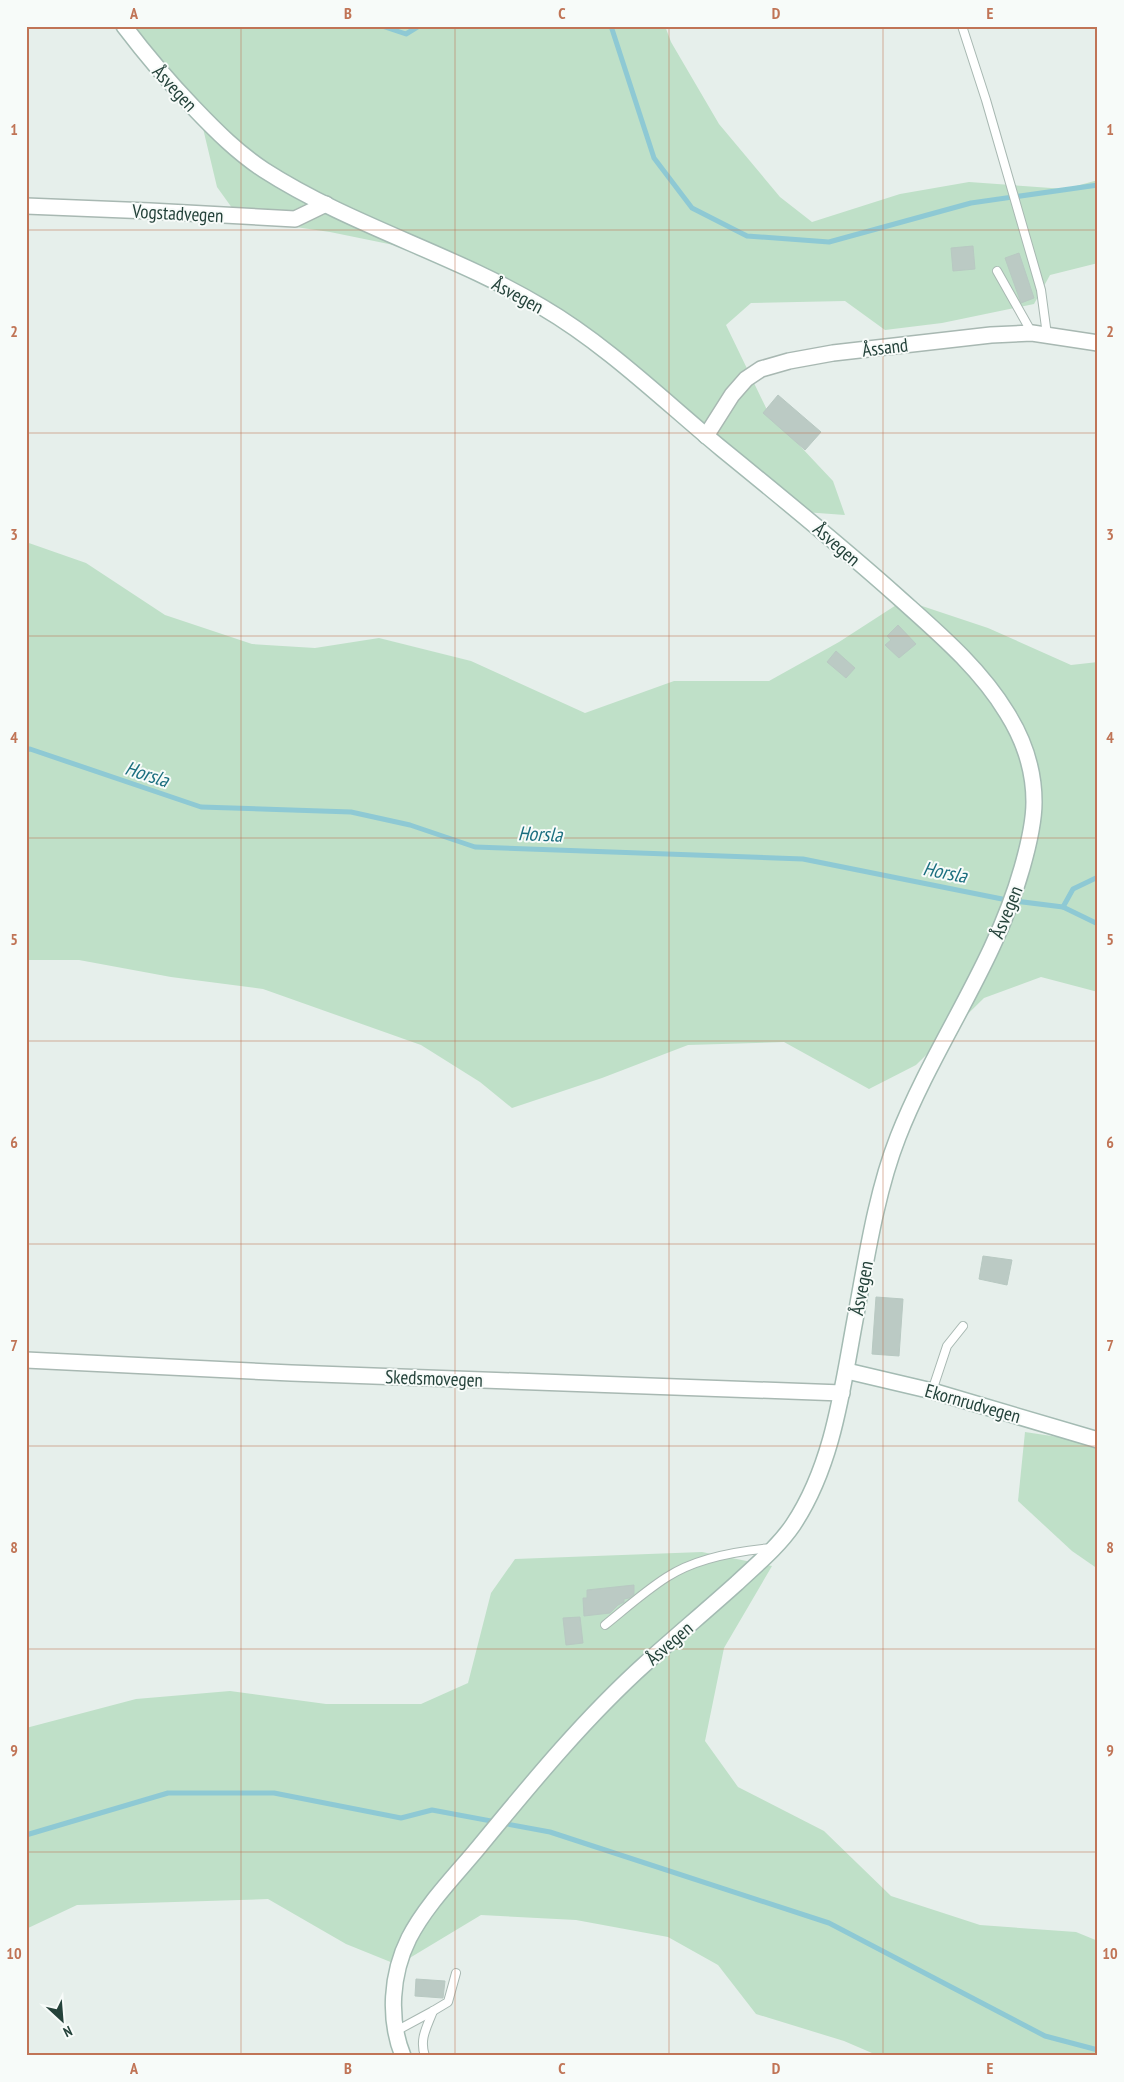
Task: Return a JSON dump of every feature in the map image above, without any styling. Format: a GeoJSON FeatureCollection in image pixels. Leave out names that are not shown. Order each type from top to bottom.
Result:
{"type":"FeatureCollection","features":[{"type":"Feature","properties":{"kind":"main road","name":"Åsvegen"},"geometry":{"type":"LineString","coordinates":[[124,26],[154,66],[226,141],[263,170],[326,204],[499,284],[543,308],[582,333],[620,363],[706,436],[813,522],[947,640],[978,675],[1008,714],[1030,761],[1035,805],[1028,846],[1018,881],[994,942],[950,1025],[898,1137],[881,1191],[842,1393],[822,1464],[806,1503],[788,1533],[612,1696],[541,1772],[423,1915],[406,1942],[396,1974],[393,2006],[396,2040],[403,2056]]}},
{"type":"Feature","properties":{"kind":"main road","name":"Vogstadvegen"},"geometry":{"type":"LineString","coordinates":[[26,206],[150,210],[295,219],[326,204]]}},
{"type":"Feature","properties":{"kind":"main road","name":"Åssand"},"geometry":{"type":"LineString","coordinates":[[706,436],[732,395],[746,379],[761,369],[788,361],[833,353],[963,338],[1040,334],[1098,343]]}},
{"type":"Feature","properties":{"kind":"main road","name":"Skedsmovegen"},"geometry":{"type":"LineString","coordinates":[[26,1360],[281,1372],[842,1393]]}},
{"type":"Feature","properties":{"kind":"main road","name":"Ekornrudvegen"},"geometry":{"type":"LineString","coordinates":[[847,1371],[932,1391],[1098,1440]]}},
{"type":"Feature","properties":{"kind":"lane"},"geometry":{"type":"LineString","coordinates":[[962,26],[986,100],[1041,290],[1040,334]]}},
{"type":"Feature","properties":{"kind":"lane"},"geometry":{"type":"LineString","coordinates":[[997,271],[1040,334]]}},
{"type":"Feature","properties":{"kind":"lane"},"geometry":{"type":"LineString","coordinates":[[932,1391],[947,1346],[963,1326]]}},
{"type":"Feature","properties":{"kind":"lane"},"geometry":{"type":"LineString","coordinates":[[605,1625],[668,1576],[690,1564],[749,1550],[773,1548]]}},
{"type":"Feature","properties":{"kind":"lane"},"geometry":{"type":"LineString","coordinates":[[396,2031],[448,2002],[456,1973]]}},
{"type":"Feature","properties":{"kind":"lane"},"geometry":{"type":"LineString","coordinates":[[425,2056],[422,2048],[422,2036],[433,2011]]}},
{"type":"Feature","properties":{"kind":"green space"},"geometry":{"type":"Polygon","coordinates":[[[135,26],[665,26],[671,42],[719,124],[780,197],[812,222],[900,194],[969,182],[1065,189],[1098,180],[1098,263],[1050,275],[1034,304],[942,323],[885,330],[845,301],[751,303],[726,325],[768,412],[833,481],[845,515],[804,512],[593,334],[423,251],[330,232],[240,219],[217,187],[201,120],[135,26]]]}},
{"type":"Feature","properties":{"kind":"green space"},"geometry":{"type":"Polygon","coordinates":[[[26,542],[86,563],[165,615],[252,644],[315,648],[379,638],[471,661],[585,713],[674,681],[769,681],[839,642],[904,600],[988,628],[1071,665],[1098,662],[1098,992],[1041,977],[984,998],[916,1065],[869,1089],[784,1042],[688,1045],[602,1078],[512,1108],[480,1082],[421,1045],[263,989],[171,977],[79,960],[26,960],[26,542]]]}},
{"type":"Feature","properties":{"kind":"green space"},"geometry":{"type":"Polygon","coordinates":[[[1025,1432],[1098,1443],[1098,1569],[1072,1551],[1018,1501],[1025,1432]]]}},
{"type":"Feature","properties":{"kind":"green space"},"geometry":{"type":"Polygon","coordinates":[[[702,1552],[772,1566],[724,1648],[705,1741],[738,1787],[824,1831],[891,1896],[980,1925],[1076,1932],[1098,1941],[1098,2056],[879,2056],[844,2041],[756,2014],[718,1965],[668,1937],[576,1920],[481,1915],[398,1965],[346,1944],[268,1899],[77,1905],[26,1929],[26,1728],[136,1699],[230,1691],[326,1704],[421,1704],[468,1683],[491,1593],[515,1559],[702,1552]]]}},
{"type":"Feature","properties":{"kind":"building"},"geometry":{"type":"Polygon","coordinates":[[[973,246],[975,269],[953,271],[951,248],[973,246]]]}},
{"type":"Feature","properties":{"kind":"building"},"geometry":{"type":"Polygon","coordinates":[[[1019,253],[1034,298],[1021,303],[1005,258],[1019,253]]]}},
{"type":"Feature","properties":{"kind":"building"},"geometry":{"type":"Polygon","coordinates":[[[778,395],[821,432],[805,450],[763,413],[778,395]]]}},
{"type":"Feature","properties":{"kind":"building"},"geometry":{"type":"Polygon","coordinates":[[[898,625],[916,644],[899,658],[885,645],[891,640],[887,636],[898,625]]]}},
{"type":"Feature","properties":{"kind":"building"},"geometry":{"type":"Polygon","coordinates":[[[836,651],[855,668],[846,678],[827,662],[836,651]]]}},
{"type":"Feature","properties":{"kind":"building"},"geometry":{"type":"Polygon","coordinates":[[[983,1256],[1012,1260],[1007,1285],[979,1279],[983,1256]]]}},
{"type":"Feature","properties":{"kind":"building"},"geometry":{"type":"Polygon","coordinates":[[[876,1297],[903,1299],[899,1356],[872,1354],[876,1297]]]}},
{"type":"Feature","properties":{"kind":"building"},"geometry":{"type":"Polygon","coordinates":[[[634,1585],[634,1594],[624,1599],[624,1602],[610,1613],[584,1616],[583,1598],[587,1598],[587,1590],[634,1585]]]}},
{"type":"Feature","properties":{"kind":"building"},"geometry":{"type":"Polygon","coordinates":[[[580,1617],[583,1643],[566,1645],[563,1618],[580,1617]]]}},
{"type":"Feature","properties":{"kind":"building"},"geometry":{"type":"Polygon","coordinates":[[[416,1979],[445,1981],[443,1998],[415,1996],[416,1979]]]}},
{"type":"Feature","properties":{"kind":"waterway"},"geometry":{"type":"LineString","coordinates":[[382,26],[406,34],[419,26]]}},
{"type":"Feature","properties":{"kind":"waterway"},"geometry":{"type":"LineString","coordinates":[[611,26],[654,158],[692,208],[747,236],[829,242],[971,203],[1098,185]]}},
{"type":"Feature","properties":{"kind":"waterway","name":"Horsla"},"geometry":{"type":"LineString","coordinates":[[26,750],[30,749],[201,807],[351,812],[410,825],[475,847],[803,859],[1007,900],[1063,907],[1098,924]]}},
{"type":"Feature","properties":{"kind":"waterway"},"geometry":{"type":"LineString","coordinates":[[1063,907],[1073,889],[1098,877]]}},
{"type":"Feature","properties":{"kind":"waterway"},"geometry":{"type":"LineString","coordinates":[[26,1835],[168,1793],[274,1793],[401,1818],[432,1810],[550,1832],[829,1923],[1045,2036],[1098,2050]]}}]}
